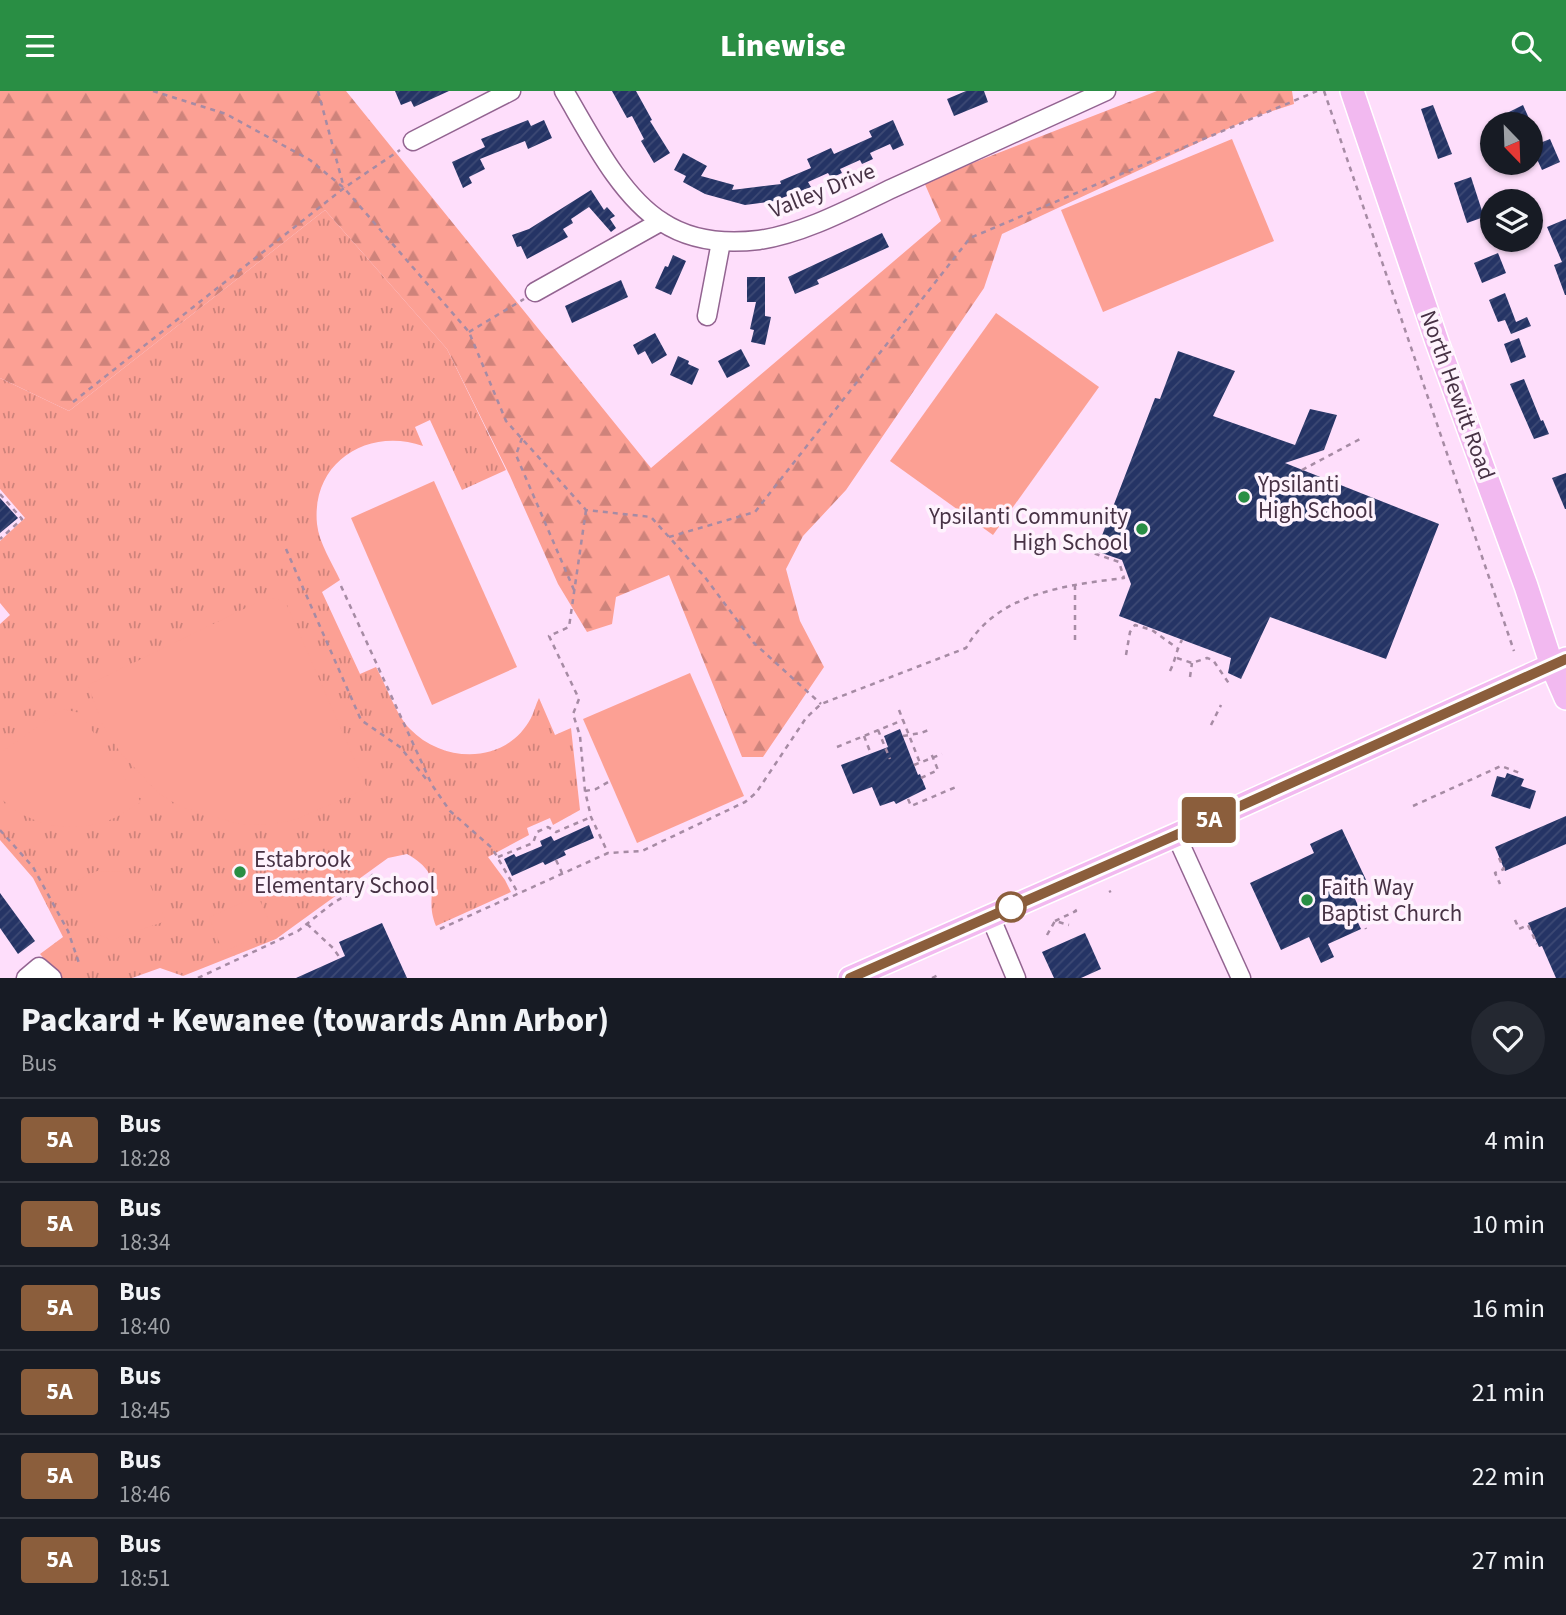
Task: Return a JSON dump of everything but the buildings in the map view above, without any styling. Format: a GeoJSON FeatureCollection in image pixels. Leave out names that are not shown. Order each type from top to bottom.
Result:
{"type":"FeatureCollection","features":[{"type":"Feature","properties":{"kind":"main road","name":"North Hewitt Road"},"geometry":{"type":"LineString","coordinates":[[1352,91],[1437,342],[1517,559],[1559,663],[1566,698]]}},
{"type":"Feature","properties":{"kind":"main road"},"geometry":{"type":"LineString","coordinates":[[850,978],[1559,663]]}},
{"type":"Feature","properties":{"kind":"street"},"geometry":{"type":"LineString","coordinates":[[413,141],[511,91]]}},
{"type":"Feature","properties":{"kind":"street","name":"Valley Drive"},"geometry":{"type":"LineString","coordinates":[[564,91],[611,169],[660,222],[677,230],[720,242],[761,240],[794,231],[1106,91]]}},
{"type":"Feature","properties":{"kind":"street"},"geometry":{"type":"LineString","coordinates":[[536,292],[660,222]]}},
{"type":"Feature","properties":{"kind":"street"},"geometry":{"type":"LineString","coordinates":[[707,316],[720,242]]}},
{"type":"Feature","properties":{"kind":"street"},"geometry":{"type":"LineString","coordinates":[[1176,835],[1241,978]]}},
{"type":"Feature","properties":{"kind":"street"},"geometry":{"type":"LineString","coordinates":[[990,916],[1016,978]]}},
{"type":"Feature","properties":{"kind":"street"},"geometry":{"type":"LineString","coordinates":[[26,978],[39,967],[52,978]]}},
{"type":"Feature","properties":{"kind":"path"},"geometry":{"type":"LineString","coordinates":[[153,91],[226,114],[310,160],[344,188],[469,332],[506,421],[586,510],[651,517],[704,576],[754,643],[821,704]]}},
{"type":"Feature","properties":{"kind":"path"},"geometry":{"type":"LineString","coordinates":[[318,91],[344,188]]}},
{"type":"Feature","properties":{"kind":"path"},"geometry":{"type":"LineString","coordinates":[[669,537],[755,512],[970,238],[1317,91]]}},
{"type":"Feature","properties":{"kind":"path"},"geometry":{"type":"LineString","coordinates":[[1324,91],[1514,651]]}},
{"type":"Feature","properties":{"kind":"path"},"geometry":{"type":"LineString","coordinates":[[73,403],[344,188],[413,141]]}},
{"type":"Feature","properties":{"kind":"path"},"geometry":{"type":"LineString","coordinates":[[469,332],[536,292]]}},
{"type":"Feature","properties":{"kind":"path"},"geometry":{"type":"LineString","coordinates":[[522,438],[516,455],[575,591]]}},
{"type":"Feature","properties":{"kind":"path"},"geometry":{"type":"LineString","coordinates":[[1302,470],[1362,438]]}},
{"type":"Feature","properties":{"kind":"path"},"geometry":{"type":"LineString","coordinates":[[0,494],[22,519],[0,539]]}},
{"type":"Feature","properties":{"kind":"path"},"geometry":{"type":"LineString","coordinates":[[586,510],[569,627],[549,636],[579,699],[573,714],[580,736],[585,791],[591,817],[608,853]]}},
{"type":"Feature","properties":{"kind":"path"},"geometry":{"type":"LineString","coordinates":[[286,549],[361,720],[400,747],[450,810],[492,848],[518,893]]}},
{"type":"Feature","properties":{"kind":"path"},"geometry":{"type":"LineString","coordinates":[[440,929],[608,853],[642,851],[745,803],[756,793],[806,718],[821,704],[966,648],[974,634],[993,615],[1042,593],[1075,584],[1124,578],[1119,562],[1093,553]]}},
{"type":"Feature","properties":{"kind":"path"},"geometry":{"type":"LineString","coordinates":[[1075,584],[1075,640]]}},
{"type":"Feature","properties":{"kind":"path"},"geometry":{"type":"LineString","coordinates":[[341,586],[432,785]]}},
{"type":"Feature","properties":{"kind":"path"},"geometry":{"type":"LineString","coordinates":[[1126,655],[1130,632],[1135,625],[1152,630],[1177,648]]}},
{"type":"Feature","properties":{"kind":"path"},"geometry":{"type":"LineString","coordinates":[[1170,671],[1182,640]]}},
{"type":"Feature","properties":{"kind":"path"},"geometry":{"type":"LineString","coordinates":[[1177,658],[1192,663],[1207,658],[1213,660],[1230,685]]}},
{"type":"Feature","properties":{"kind":"path"},"geometry":{"type":"LineString","coordinates":[[1190,677],[1192,663]]}},
{"type":"Feature","properties":{"kind":"path"},"geometry":{"type":"LineString","coordinates":[[1211,725],[1221,705]]}},
{"type":"Feature","properties":{"kind":"path"},"geometry":{"type":"LineString","coordinates":[[899,710],[920,763]]}},
{"type":"Feature","properties":{"kind":"path"},"geometry":{"type":"LineString","coordinates":[[836,747],[903,720]]}},
{"type":"Feature","properties":{"kind":"path"},"geometry":{"type":"LineString","coordinates":[[903,736],[931,729]]}},
{"type":"Feature","properties":{"kind":"path"},"geometry":{"type":"LineString","coordinates":[[878,730],[890,759]]}},
{"type":"Feature","properties":{"kind":"path"},"geometry":{"type":"LineString","coordinates":[[864,736],[871,754]]}},
{"type":"Feature","properties":{"kind":"path"},"geometry":{"type":"LineString","coordinates":[[915,765],[932,755],[942,754]]}},
{"type":"Feature","properties":{"kind":"path"},"geometry":{"type":"LineString","coordinates":[[921,778],[938,770],[932,755]]}},
{"type":"Feature","properties":{"kind":"path"},"geometry":{"type":"LineString","coordinates":[[1413,806],[1501,766],[1520,773]]}},
{"type":"Feature","properties":{"kind":"path"},"geometry":{"type":"LineString","coordinates":[[585,791],[596,789],[610,781]]}},
{"type":"Feature","properties":{"kind":"path"},"geometry":{"type":"LineString","coordinates":[[908,799],[911,806],[956,787]]}},
{"type":"Feature","properties":{"kind":"path"},"geometry":{"type":"LineString","coordinates":[[498,857],[533,843],[537,832],[548,827],[556,832],[591,817]]}},
{"type":"Feature","properties":{"kind":"path"},"geometry":{"type":"LineString","coordinates":[[0,830],[33,867],[68,932],[80,966]]}},
{"type":"Feature","properties":{"kind":"path"},"geometry":{"type":"LineString","coordinates":[[1499,858],[1504,869],[1495,873],[1500,884]]}},
{"type":"Feature","properties":{"kind":"path"},"geometry":{"type":"LineString","coordinates":[[556,860],[562,873]]}},
{"type":"Feature","properties":{"kind":"path"},"geometry":{"type":"LineString","coordinates":[[198,978],[278,942],[362,886],[376,870]]}},
{"type":"Feature","properties":{"kind":"path"},"geometry":{"type":"LineString","coordinates":[[1047,935],[1055,921],[1076,911],[1074,908]]}},
{"type":"Feature","properties":{"kind":"path"},"geometry":{"type":"LineString","coordinates":[[1357,909],[1366,929]]}},
{"type":"Feature","properties":{"kind":"path"},"geometry":{"type":"LineString","coordinates":[[1515,920],[1519,929],[1528,925],[1537,944]]}},
{"type":"Feature","properties":{"kind":"path"},"geometry":{"type":"LineString","coordinates":[[1055,921],[1069,925]]}},
{"type":"Feature","properties":{"kind":"path"},"geometry":{"type":"LineString","coordinates":[[307,924],[340,958]]}},
{"type":"Feature","properties":{"kind":"path"},"geometry":{"type":"LineString","coordinates":[[932,978],[938,975],[939,978]]}},
{"type":"Feature","properties":{"kind":"green space"},"geometry":{"type":"Polygon","coordinates":[[[0,91],[346,91],[651,468],[941,221],[924,182],[1157,91],[1292,91],[1294,104],[1251,118],[1002,234],[984,288],[846,490],[803,536],[786,569],[800,621],[824,667],[763,757],[742,757],[669,575],[616,597],[612,624],[587,632],[558,584],[510,476],[447,349],[325,210],[69,411],[0,378],[0,91]]]}},
{"type":"Feature","properties":{"kind":"green space"},"geometry":{"type":"Polygon","coordinates":[[[1232,139],[1274,241],[1103,312],[1061,210],[1232,139]]]}},
{"type":"Feature","properties":{"kind":"green space"},"geometry":{"type":"Polygon","coordinates":[[[325,210],[447,349],[506,470],[462,490],[430,420],[415,427],[423,446],[402,441],[382,441],[347,455],[333,467],[323,483],[318,502],[318,531],[340,580],[322,592],[360,674],[376,667],[405,723],[424,741],[440,749],[474,754],[491,751],[506,744],[520,733],[531,718],[539,698],[555,735],[571,728],[580,810],[553,825],[550,818],[527,828],[529,835],[488,857],[511,892],[436,926],[432,914],[431,879],[420,863],[407,854],[388,858],[276,939],[183,976],[160,968],[132,978],[61,978],[40,954],[63,937],[33,878],[0,840],[0,624],[10,615],[0,603],[0,541],[25,518],[0,489],[0,378],[69,411],[325,210]]]}},
{"type":"Feature","properties":{"kind":"green space"},"geometry":{"type":"Polygon","coordinates":[[[996,313],[1099,387],[993,535],[890,461],[996,313]]]}},
{"type":"Feature","properties":{"kind":"green space"},"geometry":{"type":"Polygon","coordinates":[[[434,481],[517,667],[432,705],[351,518],[434,481]]]}},
{"type":"Feature","properties":{"kind":"green space"},"geometry":{"type":"Polygon","coordinates":[[[264,599],[285,601],[367,788],[297,819],[268,825],[239,824],[181,807],[158,793],[120,752],[103,726],[88,685],[264,599]]]}},
{"type":"Feature","properties":{"kind":"green space"},"geometry":{"type":"Polygon","coordinates":[[[690,673],[744,796],[637,843],[583,719],[690,673]]]}},
{"type":"Feature","properties":{"kind":"green space"},"geometry":{"type":"Polygon","coordinates":[[[63,709],[80,713],[141,802],[107,821],[64,827],[37,821],[12,808],[0,798],[0,753],[63,709]]]}},
{"type":"Feature","properties":{"kind":"green space"},"geometry":{"type":"Polygon","coordinates":[[[97,871],[124,872],[150,885],[166,921],[111,940],[97,934],[76,881],[97,871]]]}},
{"type":"Feature","properties":{"kind":"green space"},"geometry":{"type":"Polygon","coordinates":[[[258,896],[273,930],[223,952],[209,917],[258,896]]]}},
{"type":"Feature","properties":{"kind":"bus line","name":"5A"},"geometry":{"type":"LineString","coordinates":[[850,978],[1566,659]]}},
{"type":"Feature","properties":{"kind":"place","name":"Ypsilanti High School"},"geometry":{"type":"Point","coordinates":[1244,497]}},
{"type":"Feature","properties":{"kind":"place","name":"Ypsilanti Community High School"},"geometry":{"type":"Point","coordinates":[1142,529]}},
{"type":"Feature","properties":{"kind":"place","name":"Estabrook Elementary School"},"geometry":{"type":"Point","coordinates":[240,872]}},
{"type":"Feature","properties":{"kind":"place","name":"Faith Way Baptist Church"},"geometry":{"type":"Point","coordinates":[1307,900]}}]}
